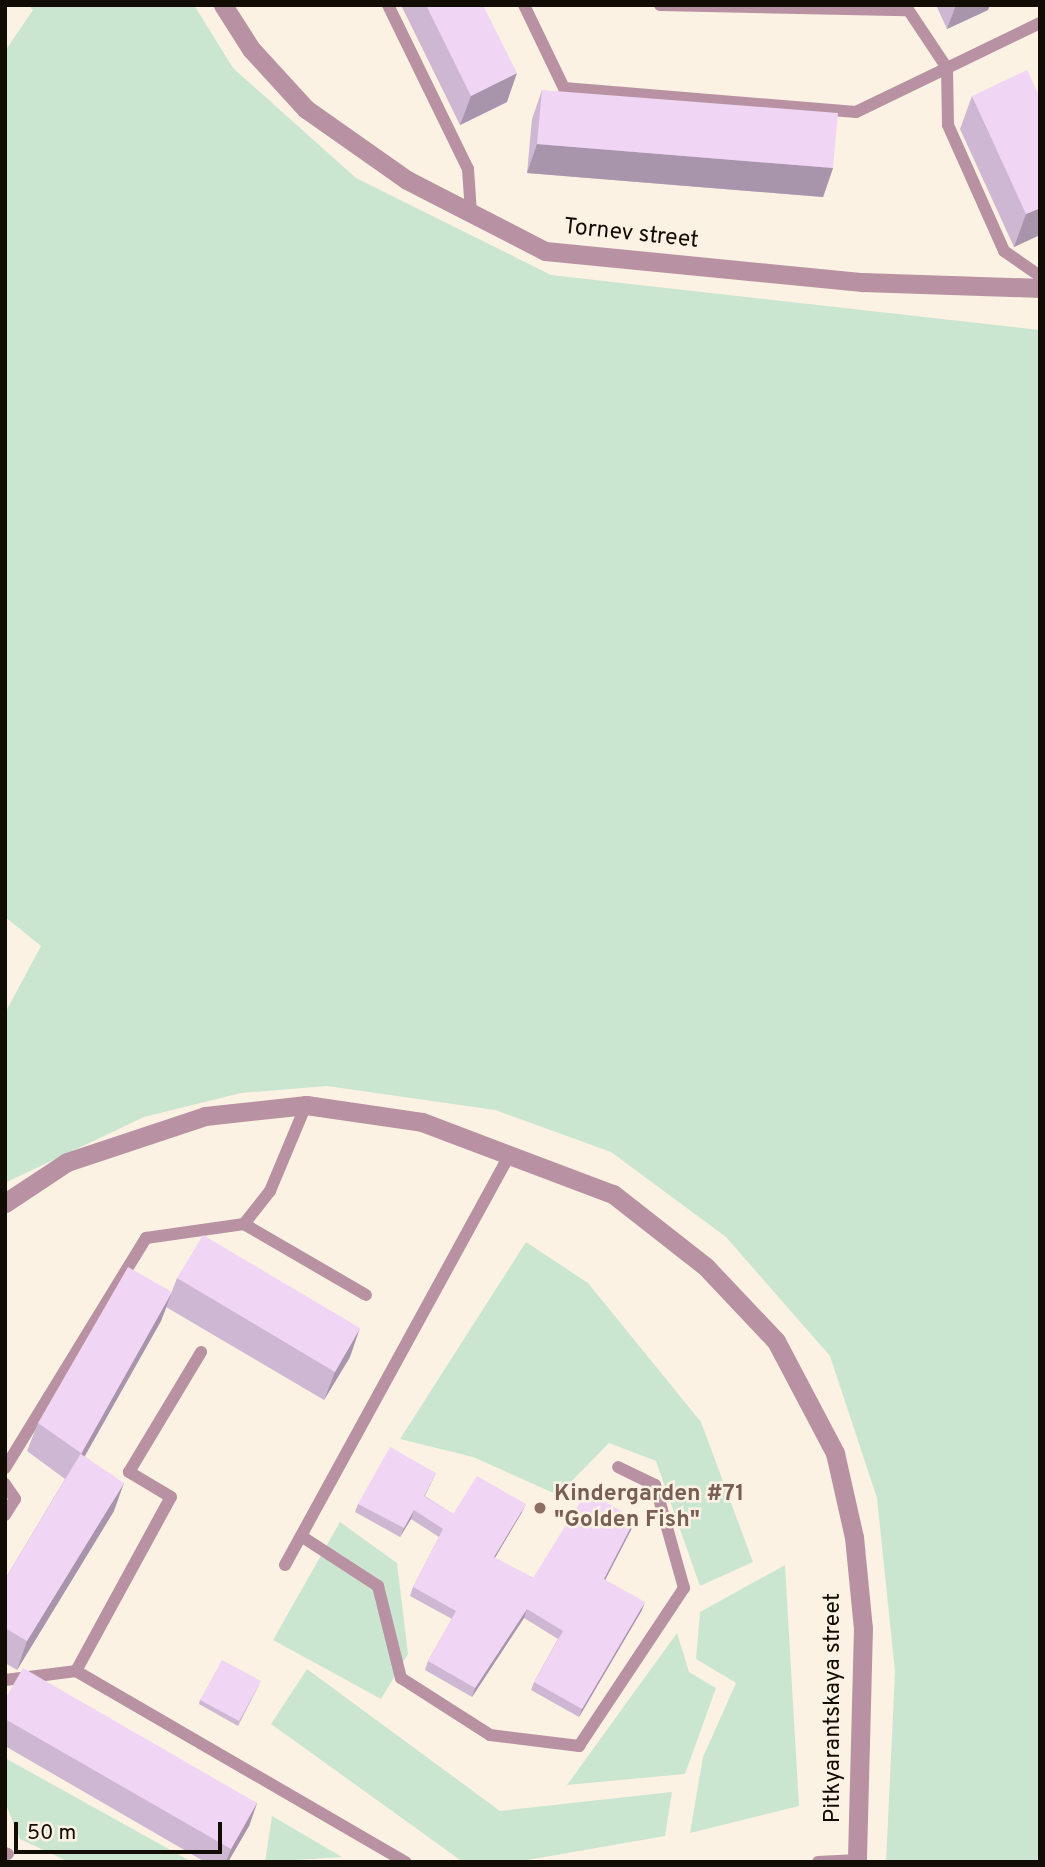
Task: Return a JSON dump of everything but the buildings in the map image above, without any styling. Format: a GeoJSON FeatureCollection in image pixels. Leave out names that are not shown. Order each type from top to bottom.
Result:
{"type":"FeatureCollection","features":[{"type":"Feature","properties":{"kind":"street","name":"Tornev street"},"geometry":{"type":"LineString","coordinates":[[223,5],[251,49],[306,109],[407,180],[545,251],[862,282],[1040,288]]}},
{"type":"Feature","properties":{"kind":"street","name":"Pitkyarantskaya street"},"geometry":{"type":"LineString","coordinates":[[5,1203],[67,1162],[205,1116],[306,1105],[422,1122],[511,1153],[613,1194],[706,1267],[776,1341],[835,1453],[854,1537],[863,1628],[857,1861]]}},
{"type":"Feature","properties":{"kind":"lane"},"geometry":{"type":"LineString","coordinates":[[388,5],[468,169],[471,213]]}},
{"type":"Feature","properties":{"kind":"lane"},"geometry":{"type":"LineString","coordinates":[[524,5],[564,88],[856,112],[1040,23]]}},
{"type":"Feature","properties":{"kind":"lane"},"geometry":{"type":"LineString","coordinates":[[660,5],[906,7],[947,68],[948,125],[1004,251],[1040,276]]}},
{"type":"Feature","properties":{"kind":"lane"},"geometry":{"type":"LineString","coordinates":[[244,1224],[270,1191],[306,1105]]}},
{"type":"Feature","properties":{"kind":"lane"},"geometry":{"type":"LineString","coordinates":[[285,1565],[511,1153]]}},
{"type":"Feature","properties":{"kind":"lane"},"geometry":{"type":"LineString","coordinates":[[5,1468],[146,1238],[244,1224],[366,1295]]}},
{"type":"Feature","properties":{"kind":"lane"},"geometry":{"type":"LineString","coordinates":[[76,1671],[171,1497],[129,1472],[201,1352]]}},
{"type":"Feature","properties":{"kind":"lane"},"geometry":{"type":"LineString","coordinates":[[301,1536],[378,1586],[401,1678],[490,1735],[579,1746],[684,1588],[655,1485],[618,1467]]}},
{"type":"Feature","properties":{"kind":"lane"},"geometry":{"type":"LineString","coordinates":[[5,1484],[15,1499],[5,1515]]}},
{"type":"Feature","properties":{"kind":"lane"},"geometry":{"type":"LineString","coordinates":[[5,1680],[76,1671],[406,1862]]}},
{"type":"Feature","properties":{"kind":"lane"},"geometry":{"type":"LineString","coordinates":[[818,1862],[857,1861]]}},
{"type":"Feature","properties":{"kind":"green space"},"geometry":{"type":"Polygon","coordinates":[[[28,5],[194,5],[233,68],[356,178],[551,275],[1040,330],[1040,1862],[886,1862],[895,1672],[877,1498],[830,1356],[726,1237],[611,1152],[495,1110],[327,1086],[241,1093],[144,1117],[5,1183],[5,1013],[41,946],[5,917],[5,51],[33,10],[28,5]]]}},
{"type":"Feature","properties":{"kind":"green space"},"geometry":{"type":"Polygon","coordinates":[[[526,1242],[588,1283],[701,1422],[753,1562],[700,1586],[656,1461],[609,1443],[558,1495],[473,1457],[400,1439],[526,1242]]]}},
{"type":"Feature","properties":{"kind":"green space"},"geometry":{"type":"Polygon","coordinates":[[[340,1522],[397,1563],[408,1654],[381,1699],[273,1640],[340,1522]]]}},
{"type":"Feature","properties":{"kind":"green space"},"geometry":{"type":"Polygon","coordinates":[[[785,1565],[799,1806],[690,1833],[703,1757],[736,1683],[696,1659],[700,1612],[785,1565]]]}},
{"type":"Feature","properties":{"kind":"green space"},"geometry":{"type":"Polygon","coordinates":[[[677,1633],[689,1672],[716,1688],[685,1774],[567,1785],[677,1633]]]}},
{"type":"Feature","properties":{"kind":"green space"},"geometry":{"type":"Polygon","coordinates":[[[307,1669],[500,1811],[672,1792],[665,1836],[516,1862],[463,1862],[271,1724],[307,1669]]]}},
{"type":"Feature","properties":{"kind":"green space"},"geometry":{"type":"Polygon","coordinates":[[[5,1758],[192,1862],[69,1862],[20,1839],[5,1802],[5,1758]]]}},
{"type":"Feature","properties":{"kind":"green space"},"geometry":{"type":"Polygon","coordinates":[[[272,1816],[342,1857],[265,1862],[272,1816]]]}},
{"type":"Feature","properties":{"kind":"place","name":"Kindergarden #71 \"Golden Fish\""},"geometry":{"type":"Point","coordinates":[540,1508]}}]}
